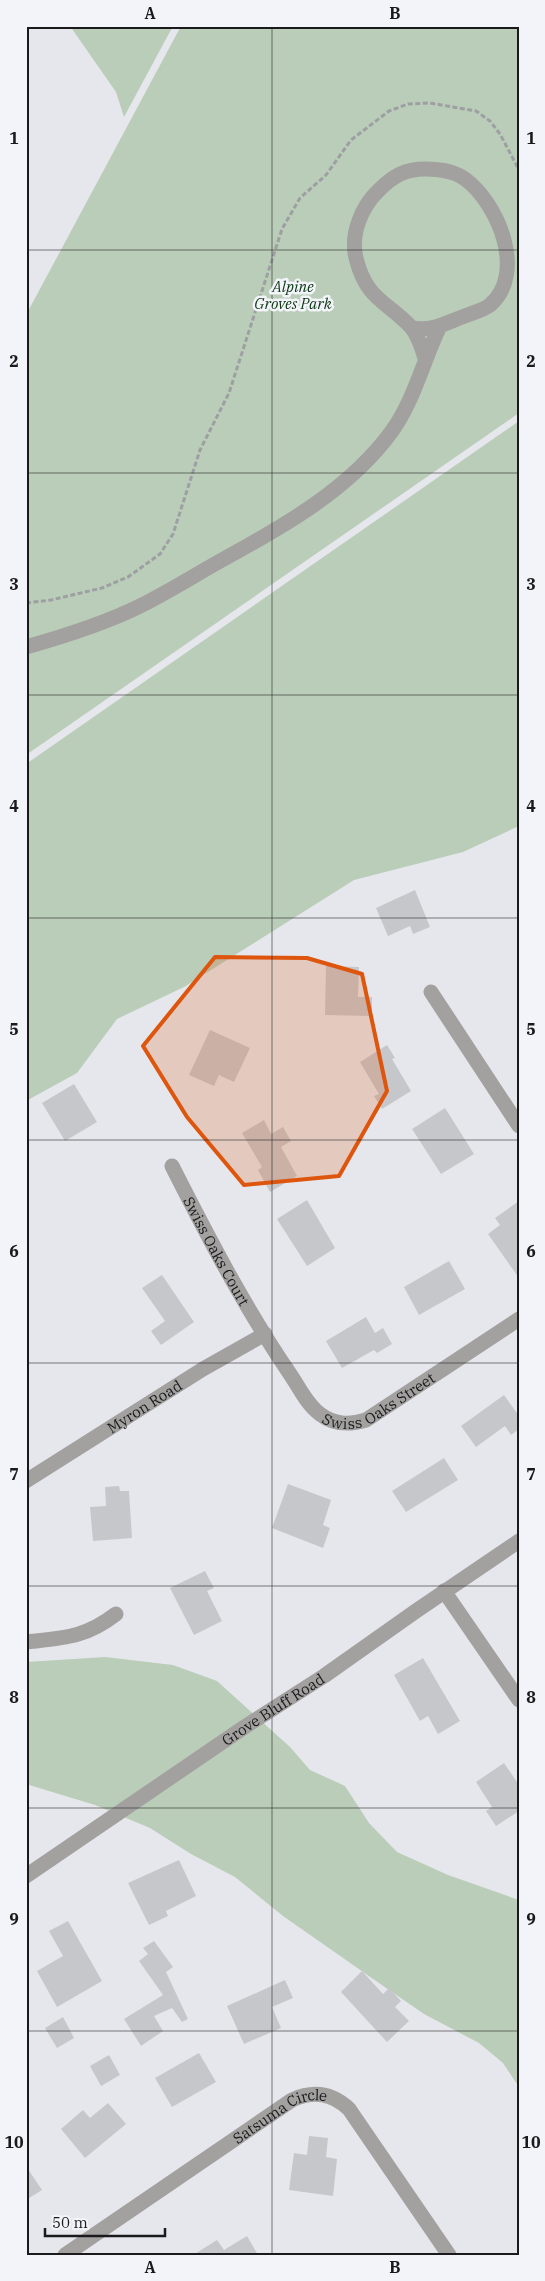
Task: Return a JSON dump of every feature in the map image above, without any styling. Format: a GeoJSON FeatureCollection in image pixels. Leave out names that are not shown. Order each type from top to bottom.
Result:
{"type":"FeatureCollection","features":[{"type":"Feature","properties":{"kind":"street"},"geometry":{"type":"LineString","coordinates":[[412,328],[426,330],[438,328],[489,306],[497,297],[507,270],[500,224],[479,191],[464,178],[449,172],[417,169],[401,172],[374,195],[357,226],[355,256],[364,282],[376,299],[412,328],[425,358]]}},
{"type":"Feature","properties":{"kind":"street"},"geometry":{"type":"LineString","coordinates":[[26,647],[72,634],[139,606],[282,526],[316,504],[367,460],[385,440],[407,405],[438,328]]}},
{"type":"Feature","properties":{"kind":"street"},"geometry":{"type":"LineString","coordinates":[[430,992],[519,1126]]}},
{"type":"Feature","properties":{"kind":"street","name":"Swiss Oaks Court"},"geometry":{"type":"LineString","coordinates":[[172,1166],[212,1245],[265,1334]]}},
{"type":"Feature","properties":{"kind":"street","name":"Swiss Oaks Street"},"geometry":{"type":"LineString","coordinates":[[265,1334],[318,1413],[328,1420],[341,1424],[354,1424],[366,1420],[519,1319]]}},
{"type":"Feature","properties":{"kind":"street","name":"Myron Road"},"geometry":{"type":"LineString","coordinates":[[26,1481],[202,1369],[265,1334]]}},
{"type":"Feature","properties":{"kind":"street","name":"Grove Bluff Road"},"geometry":{"type":"LineString","coordinates":[[26,1876],[246,1726],[324,1676],[444,1591],[519,1541]]}},
{"type":"Feature","properties":{"kind":"street"},"geometry":{"type":"LineString","coordinates":[[444,1591],[519,1700]]}},
{"type":"Feature","properties":{"kind":"street"},"geometry":{"type":"LineString","coordinates":[[26,1642],[86,1633],[102,1625],[116,1614]]}},
{"type":"Feature","properties":{"kind":"street","name":"Satsuma Circle"},"geometry":{"type":"LineString","coordinates":[[65,2255],[292,2100],[304,2094],[316,2093],[334,2098],[349,2110],[449,2255]]}},
{"type":"Feature","properties":{"kind":"path"},"geometry":{"type":"LineString","coordinates":[[26,603],[51,600],[102,588],[128,576],[160,554],[173,534],[200,450],[229,393],[282,229],[300,198],[326,175],[351,140],[389,111],[408,104],[430,103],[476,111],[490,121],[500,134],[519,170]]}},
{"type":"Feature","properties":{"kind":"highlighted area"},"geometry":{"type":"Polygon","coordinates":[[[215,957],[307,958],[362,974],[387,1091],[339,1176],[244,1185],[187,1117],[143,1046],[215,957]]]}},
{"type":"Feature","properties":{"kind":"green space"},"geometry":{"type":"Polygon","coordinates":[[[70,26],[173,26],[124,117],[116,92],[70,26]]]}},
{"type":"Feature","properties":{"kind":"green space","name":"Alpine Groves Park"},"geometry":{"type":"Polygon","coordinates":[[[181,26],[519,26],[519,413],[26,755],[26,315],[181,26]]]}},
{"type":"Feature","properties":{"kind":"green space"},"geometry":{"type":"Polygon","coordinates":[[[519,421],[519,826],[463,852],[354,880],[184,987],[117,1019],[77,1073],[26,1101],[26,764],[519,421]]]}},
{"type":"Feature","properties":{"kind":"green space"},"geometry":{"type":"Polygon","coordinates":[[[105,1657],[173,1665],[217,1681],[290,1747],[310,1770],[345,1786],[369,1823],[397,1852],[448,1875],[519,1900],[519,2087],[503,2063],[479,2043],[424,2014],[283,1916],[235,1877],[191,1854],[150,1828],[95,1805],[26,1784],[26,1662],[105,1657]]]}},
{"type":"Feature","properties":{"kind":"building"},"geometry":{"type":"Polygon","coordinates":[[[415,890],[430,927],[413,934],[410,926],[388,936],[376,908],[415,890]]]}},
{"type":"Feature","properties":{"kind":"building"},"geometry":{"type":"Polygon","coordinates":[[[326,966],[359,967],[358,997],[372,997],[372,1016],[325,1015],[326,966]]]}},
{"type":"Feature","properties":{"kind":"building"},"geometry":{"type":"Polygon","coordinates":[[[210,1030],[250,1048],[234,1082],[219,1075],[214,1086],[189,1075],[210,1030]]]}},
{"type":"Feature","properties":{"kind":"building"},"geometry":{"type":"Polygon","coordinates":[[[387,1045],[395,1058],[392,1059],[411,1091],[382,1109],[374,1096],[379,1094],[360,1062],[387,1045]]]}},
{"type":"Feature","properties":{"kind":"building"},"geometry":{"type":"Polygon","coordinates":[[[74,1084],[97,1122],[65,1141],[42,1103],[74,1084]]]}},
{"type":"Feature","properties":{"kind":"building"},"geometry":{"type":"Polygon","coordinates":[[[445,1108],[474,1154],[441,1174],[412,1129],[445,1108]]]}},
{"type":"Feature","properties":{"kind":"building"},"geometry":{"type":"Polygon","coordinates":[[[264,1120],[271,1134],[283,1127],[291,1141],[281,1147],[297,1176],[270,1192],[258,1170],[262,1167],[242,1133],[264,1120]]]}},
{"type":"Feature","properties":{"kind":"building"},"geometry":{"type":"Polygon","coordinates":[[[307,1200],[335,1248],[307,1266],[277,1219],[307,1200]]]}},
{"type":"Feature","properties":{"kind":"building"},"geometry":{"type":"Polygon","coordinates":[[[519,1201],[519,1278],[488,1234],[500,1225],[495,1218],[519,1201]]]}},
{"type":"Feature","properties":{"kind":"building"},"geometry":{"type":"Polygon","coordinates":[[[449,1261],[465,1289],[419,1315],[404,1287],[449,1261]]]}},
{"type":"Feature","properties":{"kind":"building"},"geometry":{"type":"Polygon","coordinates":[[[162,1275],[194,1322],[161,1345],[151,1331],[165,1321],[142,1288],[162,1275]]]}},
{"type":"Feature","properties":{"kind":"building"},"geometry":{"type":"Polygon","coordinates":[[[366,1317],[375,1333],[383,1328],[392,1344],[377,1353],[374,1350],[342,1368],[326,1341],[366,1317]]]}},
{"type":"Feature","properties":{"kind":"building"},"geometry":{"type":"Polygon","coordinates":[[[504,1395],[519,1416],[519,1429],[511,1435],[505,1426],[476,1447],[461,1426],[504,1395]]]}},
{"type":"Feature","properties":{"kind":"building"},"geometry":{"type":"Polygon","coordinates":[[[444,1458],[458,1480],[406,1512],[392,1491],[444,1458]]]}},
{"type":"Feature","properties":{"kind":"building"},"geometry":{"type":"Polygon","coordinates":[[[288,1484],[331,1500],[323,1525],[330,1528],[323,1548],[272,1528],[288,1484]]]}},
{"type":"Feature","properties":{"kind":"building"},"geometry":{"type":"Polygon","coordinates":[[[119,1486],[120,1491],[129,1491],[132,1538],[93,1541],[90,1507],[106,1506],[105,1487],[119,1486]]]}},
{"type":"Feature","properties":{"kind":"building"},"geometry":{"type":"Polygon","coordinates":[[[205,1571],[214,1588],[207,1591],[222,1621],[194,1635],[170,1588],[205,1571]]]}},
{"type":"Feature","properties":{"kind":"building"},"geometry":{"type":"Polygon","coordinates":[[[423,1658],[460,1721],[438,1734],[428,1716],[420,1721],[394,1675],[423,1658]]]}},
{"type":"Feature","properties":{"kind":"building"},"geometry":{"type":"Polygon","coordinates":[[[504,1763],[519,1785],[519,1811],[496,1826],[486,1811],[492,1807],[476,1782],[504,1763]]]}},
{"type":"Feature","properties":{"kind":"building"},"geometry":{"type":"Polygon","coordinates":[[[179,1860],[196,1896],[166,1911],[168,1916],[149,1925],[128,1883],[179,1860]]]}},
{"type":"Feature","properties":{"kind":"building"},"geometry":{"type":"Polygon","coordinates":[[[68,1921],[102,1981],[57,2007],[37,1971],[63,1956],[49,1931],[68,1921]]]}},
{"type":"Feature","properties":{"kind":"building"},"geometry":{"type":"Polygon","coordinates":[[[154,1941],[173,1967],[166,1972],[188,2019],[182,2022],[172,2008],[154,2016],[163,2031],[141,2046],[124,2019],[163,1995],[139,1961],[148,1954],[143,1948],[154,1941]]]}},
{"type":"Feature","properties":{"kind":"building"},"geometry":{"type":"Polygon","coordinates":[[[362,1971],[383,1994],[389,1988],[401,2001],[395,2007],[409,2021],[387,2042],[341,1992],[362,1971]]]}},
{"type":"Feature","properties":{"kind":"building"},"geometry":{"type":"Polygon","coordinates":[[[285,1980],[293,1998],[272,2007],[281,2028],[244,2044],[227,2006],[285,1980]]]}},
{"type":"Feature","properties":{"kind":"building"},"geometry":{"type":"Polygon","coordinates":[[[63,2017],[74,2038],[57,2048],[45,2028],[63,2017]]]}},
{"type":"Feature","properties":{"kind":"building"},"geometry":{"type":"Polygon","coordinates":[[[199,2053],[216,2082],[172,2107],[155,2078],[199,2053]]]}},
{"type":"Feature","properties":{"kind":"building"},"geometry":{"type":"Polygon","coordinates":[[[109,2055],[120,2075],[101,2086],[90,2066],[109,2055]]]}},
{"type":"Feature","properties":{"kind":"building"},"geometry":{"type":"Polygon","coordinates":[[[108,2103],[126,2124],[85,2158],[61,2129],[83,2110],[90,2118],[108,2103]]]}},
{"type":"Feature","properties":{"kind":"building"},"geometry":{"type":"Polygon","coordinates":[[[309,2136],[328,2138],[326,2157],[337,2159],[333,2196],[289,2190],[294,2153],[307,2155],[309,2136]]]}},
{"type":"Feature","properties":{"kind":"building"},"geometry":{"type":"Polygon","coordinates":[[[26,2166],[42,2190],[26,2200],[26,2166]]]}},
{"type":"Feature","properties":{"kind":"building"},"geometry":{"type":"Polygon","coordinates":[[[247,2236],[258,2255],[193,2255],[217,2240],[224,2250],[247,2236]]]}}]}
